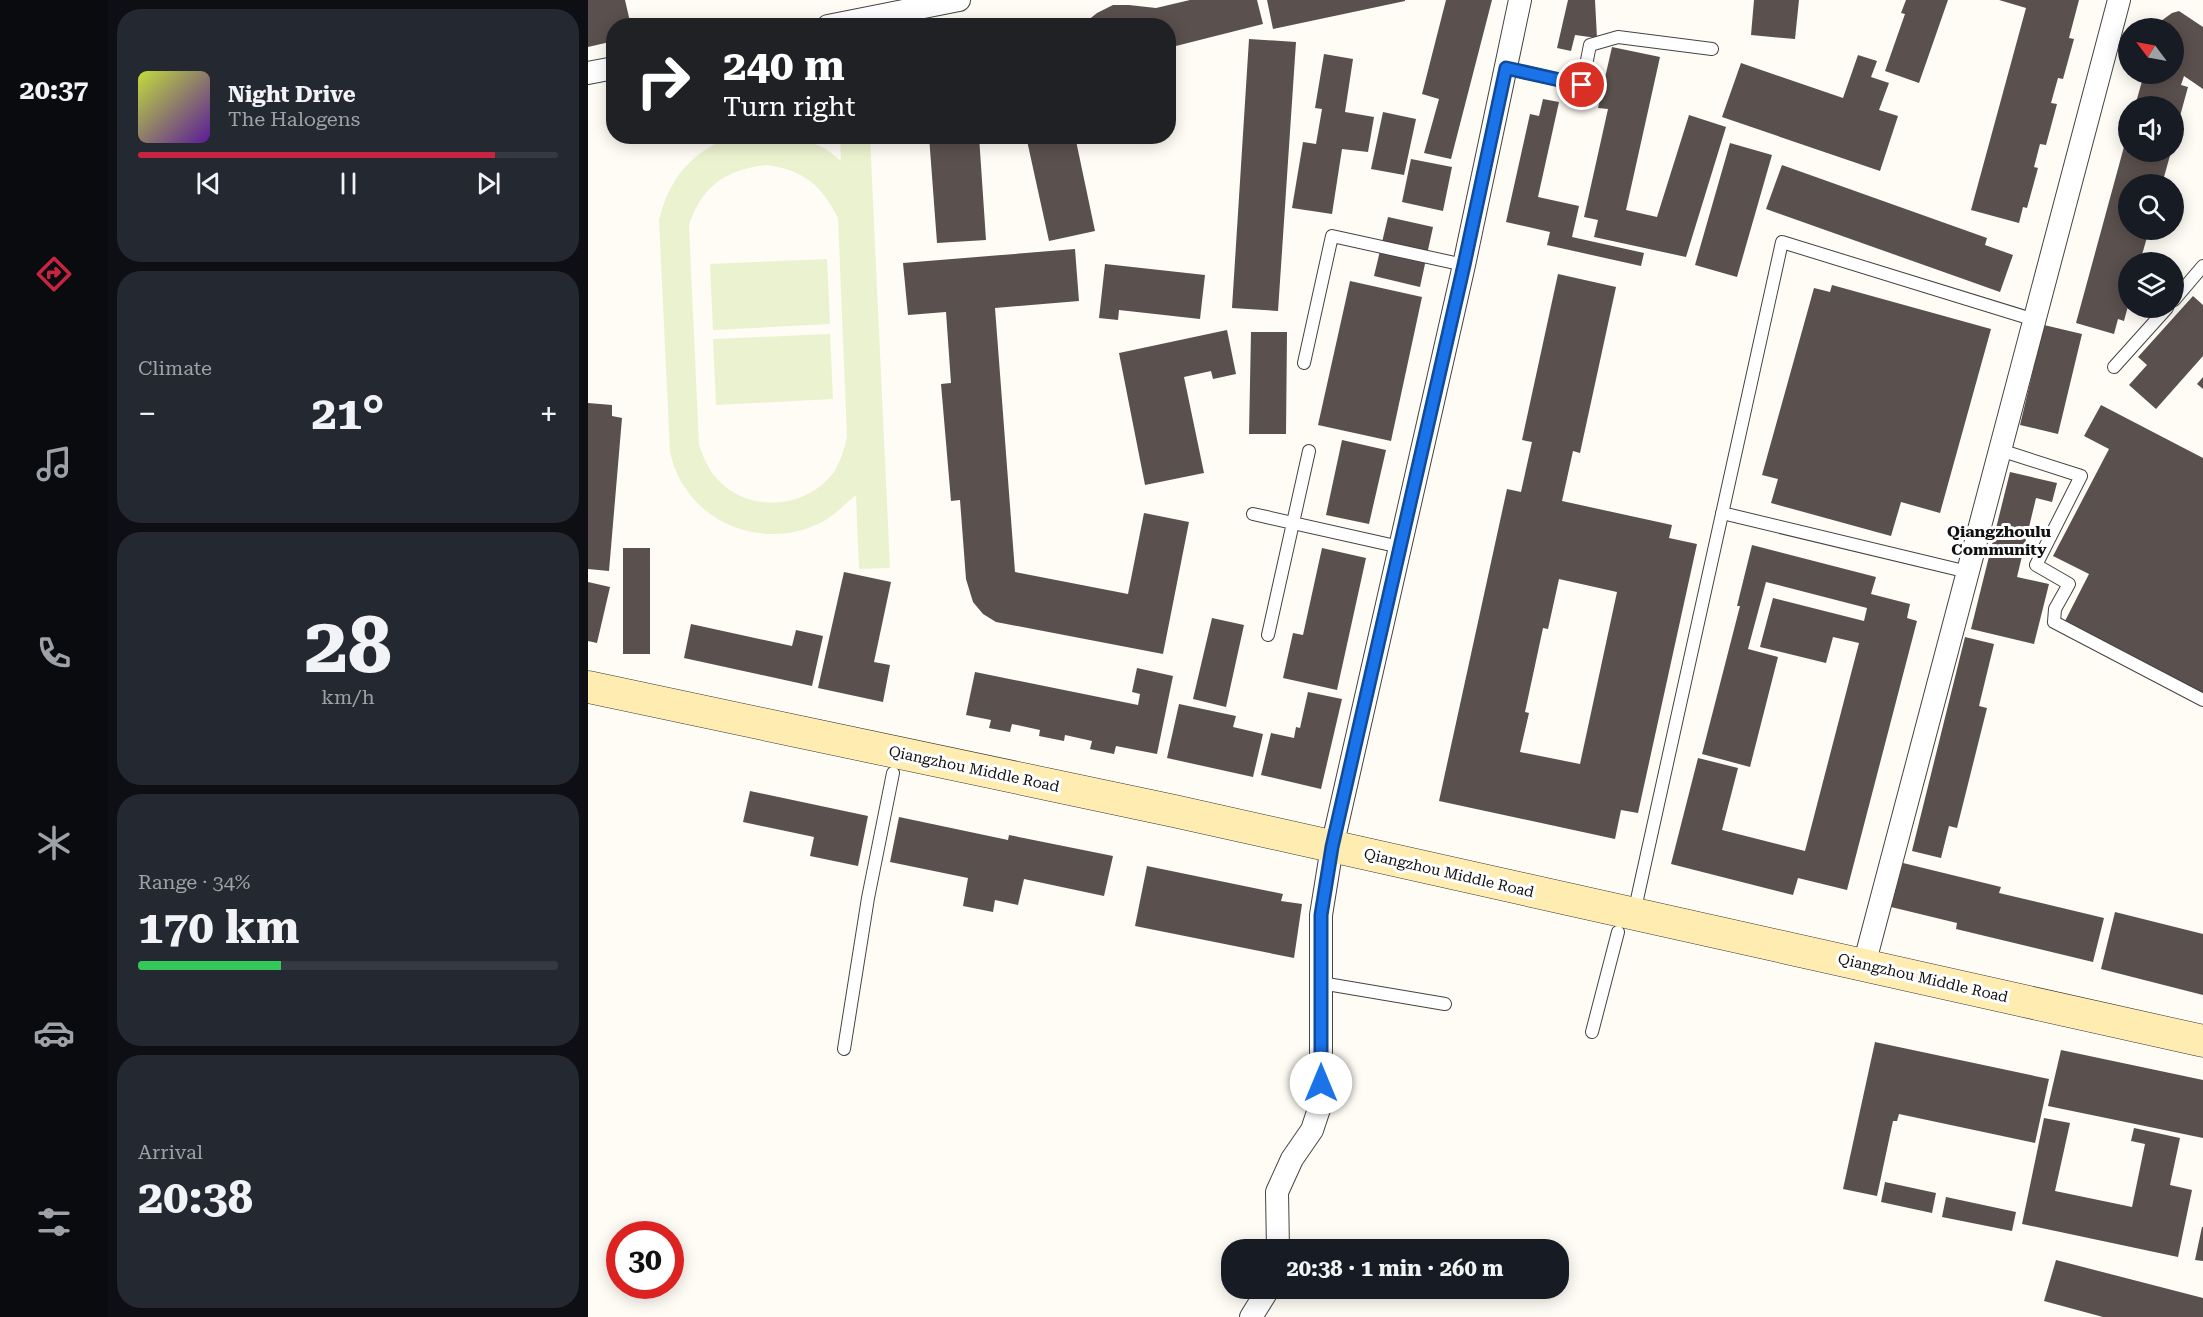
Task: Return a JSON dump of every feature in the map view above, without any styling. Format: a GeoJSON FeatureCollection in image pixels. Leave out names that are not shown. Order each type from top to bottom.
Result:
{"type":"FeatureCollection","features":[{"type":"Feature","properties":{"kind":"main road","name":"Qiangzhou Middle Road"},"geometry":{"type":"LineString","coordinates":[[588,687],[1626,923],[2203,1062]]}},
{"type":"Feature","properties":{"kind":"main road","name":"Qiangzhou Middle Road"},"geometry":{"type":"LineString","coordinates":[[588,708],[893,773],[1331,857]]}},
{"type":"Feature","properties":{"kind":"main road","name":"Qiangzhou Middle Road"},"geometry":{"type":"LineString","coordinates":[[1626,923],[1864,965],[2203,1041]]}},
{"type":"Feature","properties":{"kind":"street"},"geometry":{"type":"LineString","coordinates":[[868,18],[959,0]]}},
{"type":"Feature","properties":{"kind":"street"},"geometry":{"type":"LineString","coordinates":[[1278,1239],[1277,1192],[1292,1159],[1312,1130],[1321,1103],[1321,915],[1331,857],[1464,265],[1520,0]]}},
{"type":"Feature","properties":{"kind":"street"},"geometry":{"type":"LineString","coordinates":[[1864,965],[2119,0]]}},
{"type":"Feature","properties":{"kind":"street"},"geometry":{"type":"LineString","coordinates":[[588,73],[606,70]]}},
{"type":"Feature","properties":{"kind":"street"},"geometry":{"type":"LineString","coordinates":[[1251,1317],[1262,1299]]}},
{"type":"Feature","properties":{"kind":"lane"},"geometry":{"type":"LineString","coordinates":[[1506,68],[1582,85],[1590,45],[1618,37],[1712,49]]}},
{"type":"Feature","properties":{"kind":"lane"},"geometry":{"type":"LineString","coordinates":[[1304,363],[1332,236],[1464,265]]}},
{"type":"Feature","properties":{"kind":"lane"},"geometry":{"type":"LineString","coordinates":[[1592,1032],[1626,923],[1722,513],[1782,242],[2034,320]]}},
{"type":"Feature","properties":{"kind":"lane"},"geometry":{"type":"LineString","coordinates":[[2184,288],[2203,266]]}},
{"type":"Feature","properties":{"kind":"lane"},"geometry":{"type":"LineString","coordinates":[[2114,367],[2158,318]]}},
{"type":"Feature","properties":{"kind":"lane"},"geometry":{"type":"LineString","coordinates":[[2000,450],[2081,476],[2036,565],[2069,584],[2055,609],[2054,622],[2203,700]]}},
{"type":"Feature","properties":{"kind":"lane"},"geometry":{"type":"LineString","coordinates":[[1268,634],[1309,451]]}},
{"type":"Feature","properties":{"kind":"lane"},"geometry":{"type":"LineString","coordinates":[[1722,513],[1968,572]]}},
{"type":"Feature","properties":{"kind":"lane"},"geometry":{"type":"LineString","coordinates":[[1253,514],[1400,547]]}},
{"type":"Feature","properties":{"kind":"lane"},"geometry":{"type":"LineString","coordinates":[[844,1049],[868,898],[893,773]]}},
{"type":"Feature","properties":{"kind":"lane"},"geometry":{"type":"LineString","coordinates":[[1321,983],[1444,1004]]}},
{"type":"Feature","properties":{"kind":"green space"},"geometry":{"type":"Polygon","coordinates":[[[715,144],[815,144],[841,161],[840,144],[870,144],[890,568],[859,569],[856,495],[824,521],[805,529],[766,534],[728,525],[711,515],[696,502],[676,470],[670,452],[659,220],[675,180],[692,160],[715,144]],[[766,165],[751,167],[727,176],[708,190],[694,211],[689,225],[699,445],[711,471],[726,487],[740,496],[774,503],[807,494],[822,485],[834,472],[847,437],[838,218],[818,188],[801,175],[766,165]]]}},
{"type":"Feature","properties":{"kind":"green space"},"geometry":{"type":"Polygon","coordinates":[[[827,259],[830,324],[713,330],[710,264],[827,259]]]}},
{"type":"Feature","properties":{"kind":"green space"},"geometry":{"type":"Polygon","coordinates":[[[830,334],[833,399],[716,405],[713,339],[830,334]]]}},
{"type":"Feature","properties":{"kind":"building"},"geometry":{"type":"Polygon","coordinates":[[[588,0],[625,0],[629,18],[606,18],[606,43],[588,47],[588,0]]]}},
{"type":"Feature","properties":{"kind":"building"},"geometry":{"type":"Polygon","coordinates":[[[1190,0],[1257,0],[1263,24],[1176,46],[1176,18],[1091,18],[1113,5],[1156,8],[1190,0]]]}},
{"type":"Feature","properties":{"kind":"building"},"geometry":{"type":"Polygon","coordinates":[[[1267,0],[1405,0],[1405,1],[1273,29],[1267,0]]]}},
{"type":"Feature","properties":{"kind":"building"},"geometry":{"type":"Polygon","coordinates":[[[1446,0],[1492,0],[1451,159],[1424,153],[1439,99],[1422,94],[1446,0]]]}},
{"type":"Feature","properties":{"kind":"building"},"geometry":{"type":"Polygon","coordinates":[[[1568,0],[1595,0],[1597,38],[1575,35],[1571,51],[1557,48],[1568,0]]]}},
{"type":"Feature","properties":{"kind":"building"},"geometry":{"type":"Polygon","coordinates":[[[1754,0],[1799,0],[1795,39],[1751,35],[1754,0]]]}},
{"type":"Feature","properties":{"kind":"building"},"geometry":{"type":"Polygon","coordinates":[[[1906,0],[1948,0],[1919,83],[1885,71],[1905,14],[1901,13],[1906,0]]]}},
{"type":"Feature","properties":{"kind":"building"},"geometry":{"type":"Polygon","coordinates":[[[1999,0],[2079,0],[2069,38],[2074,39],[2063,79],[2058,78],[2051,103],[2057,104],[2046,145],[2040,144],[2034,167],[2038,168],[2027,208],[2023,207],[2019,223],[1971,210],[2026,8],[1999,0]]]}},
{"type":"Feature","properties":{"kind":"building"},"geometry":{"type":"Polygon","coordinates":[[[2179,11],[2203,27],[2203,89],[2184,76],[2184,18],[2165,18],[2179,11]]]}},
{"type":"Feature","properties":{"kind":"building"},"geometry":{"type":"Polygon","coordinates":[[[1249,39],[1296,42],[1278,311],[1232,308],[1249,39]]]}},
{"type":"Feature","properties":{"kind":"building"},"geometry":{"type":"Polygon","coordinates":[[[1612,47],[1660,57],[1626,210],[1657,217],[1689,115],[1726,127],[1686,257],[1594,237],[1598,220],[1584,217],[1608,109],[1598,108],[1612,47]]]}},
{"type":"Feature","properties":{"kind":"building"},"geometry":{"type":"Polygon","coordinates":[[[1324,54],[1353,59],[1345,112],[1374,117],[1368,152],[1342,149],[1332,214],[1292,208],[1303,142],[1316,144],[1322,109],[1315,108],[1324,54]]]}},
{"type":"Feature","properties":{"kind":"building"},"geometry":{"type":"Polygon","coordinates":[[[1858,55],[1877,61],[1871,77],[1889,83],[1879,110],[1898,116],[1880,171],[1722,117],[1741,63],[1843,98],[1858,55]]]}},
{"type":"Feature","properties":{"kind":"building"},"geometry":{"type":"Polygon","coordinates":[[[2141,84],[2181,84],[2188,87],[2184,102],[2184,96],[2138,96],[2141,84]]]}},
{"type":"Feature","properties":{"kind":"building"},"geometry":{"type":"Polygon","coordinates":[[[1543,99],[1559,102],[1538,197],[1579,206],[1572,237],[1644,253],[1641,266],[1547,245],[1550,232],[1506,222],[1530,114],[1539,116],[1543,99]]]}},
{"type":"Feature","properties":{"kind":"building"},"geometry":{"type":"Polygon","coordinates":[[[1383,112],[1416,119],[1404,175],[1371,169],[1383,112]]]}},
{"type":"Feature","properties":{"kind":"building"},"geometry":{"type":"Polygon","coordinates":[[[1730,143],[1772,155],[1737,277],[1695,265],[1730,143]]]}},
{"type":"Feature","properties":{"kind":"building"},"geometry":{"type":"Polygon","coordinates":[[[930,144],[980,144],[986,240],[937,243],[930,144]]]}},
{"type":"Feature","properties":{"kind":"building"},"geometry":{"type":"Polygon","coordinates":[[[1028,144],[1077,144],[1095,231],[1049,241],[1028,144]]]}},
{"type":"Feature","properties":{"kind":"building"},"geometry":{"type":"Polygon","coordinates":[[[1411,159],[1452,167],[1443,211],[1402,202],[1411,159]]]}},
{"type":"Feature","properties":{"kind":"building"},"geometry":{"type":"Polygon","coordinates":[[[2120,162],[2168,162],[2165,174],[2118,174],[2118,240],[2146,240],[2143,252],[2118,252],[2118,318],[2125,318],[2124,321],[2118,319],[2114,334],[2076,323],[2120,162]]]}},
{"type":"Feature","properties":{"kind":"building"},"geometry":{"type":"Polygon","coordinates":[[[1782,165],[1987,238],[1985,245],[2013,255],[2000,292],[1766,209],[1782,165]]]}},
{"type":"Feature","properties":{"kind":"building"},"geometry":{"type":"Polygon","coordinates":[[[1388,217],[1433,227],[1420,287],[1374,276],[1388,217]]]}},
{"type":"Feature","properties":{"kind":"building"},"geometry":{"type":"Polygon","coordinates":[[[1075,249],[1079,301],[995,308],[1015,572],[1128,594],[1144,513],[1189,522],[1163,654],[996,622],[983,614],[973,602],[966,579],[960,500],[951,501],[941,384],[951,383],[946,312],[908,315],[903,263],[1075,249]]]}},
{"type":"Feature","properties":{"kind":"building"},"geometry":{"type":"Polygon","coordinates":[[[1105,264],[1205,275],[1200,319],[1119,310],[1118,320],[1099,318],[1105,264]]]}},
{"type":"Feature","properties":{"kind":"building"},"geometry":{"type":"Polygon","coordinates":[[[1558,274],[1616,287],[1580,453],[1573,451],[1562,501],[1672,525],[1669,538],[1697,544],[1638,813],[1621,810],[1615,839],[1439,801],[1507,489],[1521,492],[1532,442],[1522,440],[1558,274]],[[1559,579],[1548,629],[1543,628],[1525,712],[1529,713],[1520,752],[1580,764],[1617,592],[1559,579]]]}},
{"type":"Feature","properties":{"kind":"building"},"geometry":{"type":"Polygon","coordinates":[[[1350,281],[1422,297],[1391,441],[1318,425],[1350,281]]]}},
{"type":"Feature","properties":{"kind":"building"},"geometry":{"type":"Polygon","coordinates":[[[1832,285],[1991,329],[1940,513],[1901,502],[1891,536],[1771,503],[1778,479],[1762,475],[1814,288],[1830,292],[1832,285]]]}},
{"type":"Feature","properties":{"kind":"building"},"geometry":{"type":"Polygon","coordinates":[[[2193,296],[2203,305],[2203,356],[2156,409],[2129,385],[2147,365],[2138,357],[2173,318],[2184,318],[2184,306],[2193,296]]]}},
{"type":"Feature","properties":{"kind":"building"},"geometry":{"type":"Polygon","coordinates":[[[2044,325],[2082,334],[2058,434],[2020,425],[2044,325]]]}},
{"type":"Feature","properties":{"kind":"building"},"geometry":{"type":"Polygon","coordinates":[[[1227,330],[1236,374],[1213,379],[1211,371],[1184,377],[1204,473],[1145,485],[1119,353],[1227,330]]]}},
{"type":"Feature","properties":{"kind":"building"},"geometry":{"type":"Polygon","coordinates":[[[1251,332],[1287,332],[1286,434],[1249,434],[1251,332]]]}},
{"type":"Feature","properties":{"kind":"building"},"geometry":{"type":"Polygon","coordinates":[[[2203,377],[2203,389],[2197,384],[2203,377]]]}},
{"type":"Feature","properties":{"kind":"building"},"geometry":{"type":"Polygon","coordinates":[[[588,403],[612,405],[612,416],[622,418],[609,571],[588,569],[588,403]]]}},
{"type":"Feature","properties":{"kind":"building"},"geometry":{"type":"Polygon","coordinates":[[[2101,405],[2203,458],[2203,693],[2065,621],[2089,574],[2053,556],[2109,449],[2084,436],[2101,405]]]}},
{"type":"Feature","properties":{"kind":"building"},"geometry":{"type":"Polygon","coordinates":[[[1342,440],[1386,450],[1369,524],[1326,515],[1342,440]]]}},
{"type":"Feature","properties":{"kind":"building"},"geometry":{"type":"Polygon","coordinates":[[[2010,472],[2057,483],[2052,502],[2036,498],[2017,577],[2049,584],[2034,644],[1971,629],[2010,472]]]}},
{"type":"Feature","properties":{"kind":"building"},"geometry":{"type":"Polygon","coordinates":[[[1752,545],[1876,577],[1871,594],[1910,604],[1907,618],[1917,621],[1847,890],[1798,878],[1793,895],[1671,864],[1698,758],[1738,768],[1722,830],[1805,851],[1859,643],[1833,637],[1826,663],[1760,647],[1773,598],[1864,621],[1867,608],[1766,582],[1748,649],[1778,657],[1750,767],[1702,754],[1740,606],[1737,606],[1752,545]]]}},
{"type":"Feature","properties":{"kind":"building"},"geometry":{"type":"Polygon","coordinates":[[[623,548],[650,548],[650,654],[623,654],[623,548]]]}},
{"type":"Feature","properties":{"kind":"building"},"geometry":{"type":"Polygon","coordinates":[[[1322,548],[1366,558],[1337,690],[1283,678],[1293,633],[1303,635],[1322,548]]]}},
{"type":"Feature","properties":{"kind":"building"},"geometry":{"type":"Polygon","coordinates":[[[844,572],[891,582],[874,662],[890,665],[883,702],[818,688],[844,572]]]}},
{"type":"Feature","properties":{"kind":"building"},"geometry":{"type":"Polygon","coordinates":[[[588,582],[610,587],[597,643],[588,641],[588,582]]]}},
{"type":"Feature","properties":{"kind":"building"},"geometry":{"type":"Polygon","coordinates":[[[1212,618],[1244,625],[1226,707],[1193,699],[1212,618]]]}},
{"type":"Feature","properties":{"kind":"building"},"geometry":{"type":"Polygon","coordinates":[[[691,624],[792,646],[796,630],[823,636],[812,686],[684,658],[691,624]]]}},
{"type":"Feature","properties":{"kind":"building"},"geometry":{"type":"Polygon","coordinates":[[[1965,637],[1994,644],[1979,706],[1987,708],[1957,828],[1949,826],[1941,858],[1912,851],[1965,637]]]}},
{"type":"Feature","properties":{"kind":"building"},"geometry":{"type":"Polygon","coordinates":[[[1137,668],[1173,676],[1157,754],[1116,746],[1114,754],[1090,749],[1092,741],[1065,735],[1064,741],[1039,736],[1040,730],[1012,724],[1010,732],[989,728],[991,720],[966,715],[975,672],[1138,705],[1140,694],[1132,692],[1137,668]]]}},
{"type":"Feature","properties":{"kind":"building"},"geometry":{"type":"Polygon","coordinates":[[[1308,692],[1342,699],[1321,789],[1261,775],[1271,733],[1294,738],[1296,727],[1300,728],[1308,692]]]}},
{"type":"Feature","properties":{"kind":"building"},"geometry":{"type":"Polygon","coordinates":[[[1179,704],[1236,716],[1233,727],[1263,734],[1253,777],[1167,758],[1179,704]]]}},
{"type":"Feature","properties":{"kind":"building"},"geometry":{"type":"Polygon","coordinates":[[[750,791],[868,816],[858,866],[810,856],[814,837],[743,822],[750,791]]]}},
{"type":"Feature","properties":{"kind":"building"},"geometry":{"type":"Polygon","coordinates":[[[899,817],[1008,840],[1009,835],[1113,856],[1104,896],[1024,879],[1018,905],[995,900],[993,912],[963,906],[968,878],[890,862],[899,817]]]}},
{"type":"Feature","properties":{"kind":"building"},"geometry":{"type":"Polygon","coordinates":[[[1903,863],[2001,887],[1999,893],[2104,918],[2093,962],[1956,929],[1957,923],[1891,907],[1903,863]]]}},
{"type":"Feature","properties":{"kind":"building"},"geometry":{"type":"Polygon","coordinates":[[[1147,866],[1283,894],[1281,901],[1302,904],[1294,958],[1135,926],[1147,866]]]}},
{"type":"Feature","properties":{"kind":"building"},"geometry":{"type":"Polygon","coordinates":[[[2115,912],[2203,934],[2203,995],[2101,969],[2115,912]]]}},
{"type":"Feature","properties":{"kind":"building"},"geometry":{"type":"Polygon","coordinates":[[[1875,1042],[2049,1079],[2035,1143],[1899,1114],[1897,1121],[1893,1121],[1877,1196],[1843,1189],[1875,1042]]]}},
{"type":"Feature","properties":{"kind":"building"},"geometry":{"type":"Polygon","coordinates":[[[2061,1050],[2203,1080],[2203,1138],[2048,1106],[2061,1050]]]}},
{"type":"Feature","properties":{"kind":"building"},"geometry":{"type":"Polygon","coordinates":[[[2044,1118],[2070,1123],[2055,1191],[2132,1207],[2145,1144],[2131,1141],[2134,1128],[2180,1138],[2170,1185],[2192,1190],[2178,1257],[2022,1224],[2044,1118]]]}},
{"type":"Feature","properties":{"kind":"building"},"geometry":{"type":"Polygon","coordinates":[[[1885,1182],[1936,1193],[1932,1213],[1881,1202],[1885,1182]]]}},
{"type":"Feature","properties":{"kind":"building"},"geometry":{"type":"Polygon","coordinates":[[[1946,1197],[2016,1212],[2012,1231],[1942,1217],[1946,1197]]]}},
{"type":"Feature","properties":{"kind":"building"},"geometry":{"type":"Polygon","coordinates":[[[2203,1227],[2203,1261],[2195,1260],[2203,1227]]]}},
{"type":"Feature","properties":{"kind":"building"},"geometry":{"type":"Polygon","coordinates":[[[2056,1260],[2203,1298],[2203,1317],[2103,1317],[2044,1301],[2056,1260]]]}},
{"type":"Feature","properties":{"kind":"district","name":"Qiangzhoulu Community"},"geometry":{"type":"Point","coordinates":[1999,540]}},
{"type":"Feature","properties":{"kind":"route"},"geometry":{"type":"LineString","coordinates":[[1321,1083],[1321,915],[1332,847],[1464,265],[1506,68],[1582,85]]}}]}
